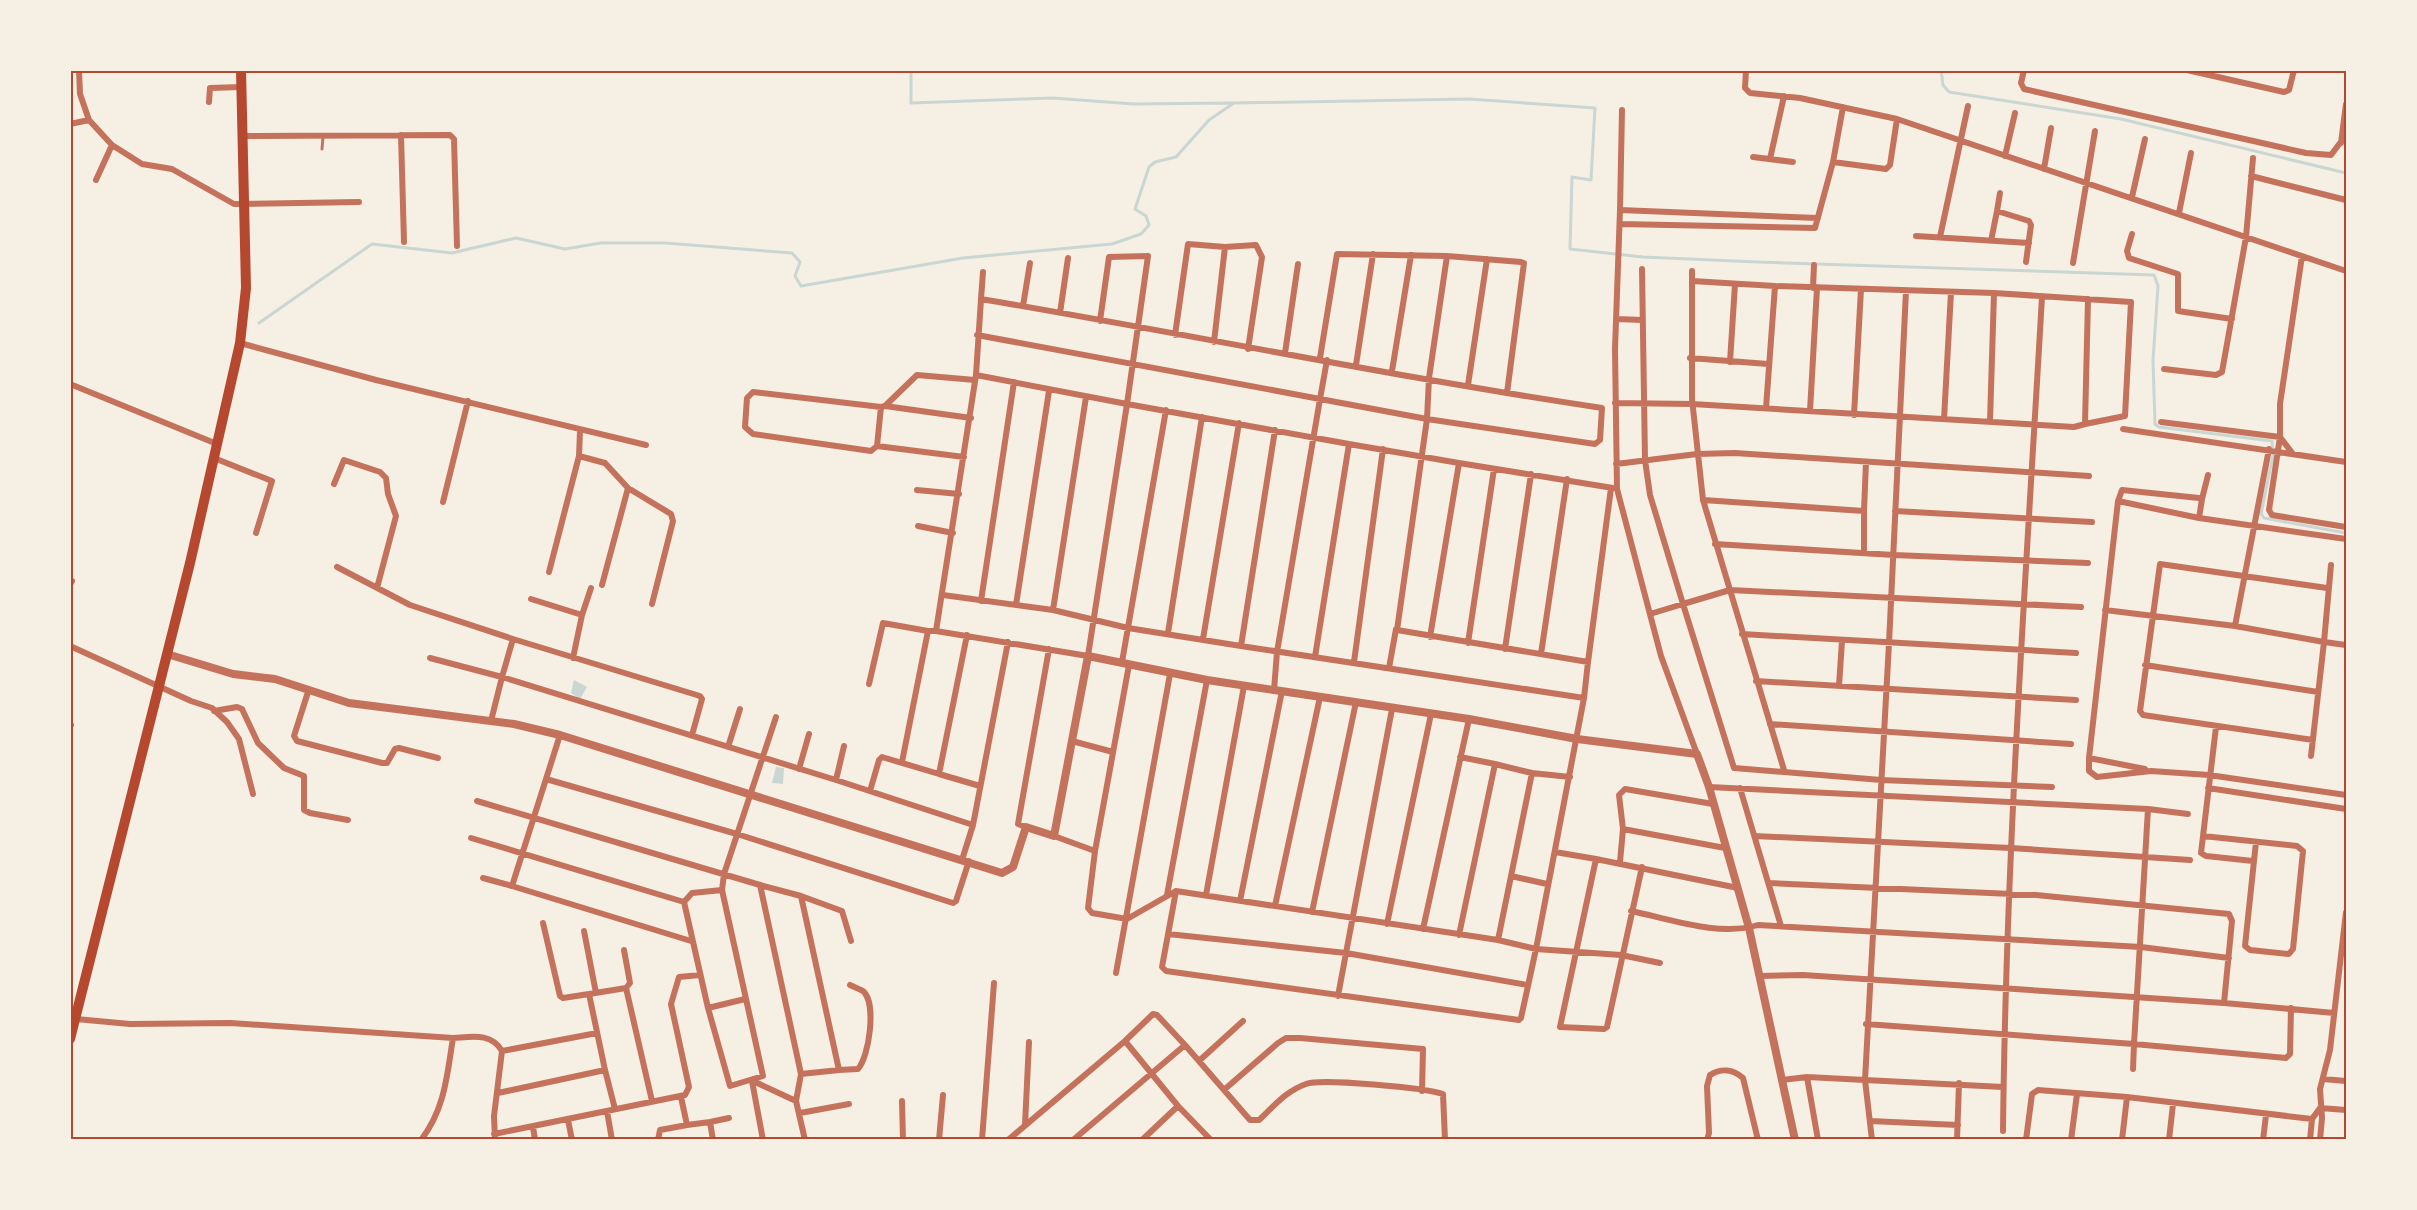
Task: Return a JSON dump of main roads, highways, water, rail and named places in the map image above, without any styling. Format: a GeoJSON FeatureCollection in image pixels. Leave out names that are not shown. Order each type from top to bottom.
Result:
{"type":"FeatureCollection","features":[{"type":"Feature","properties":{"kind":"highway"},"geometry":{"type":"LineString","coordinates":[[70,1039],[165,662],[240,343],[246,288],[241,70]]}},
{"type":"Feature","properties":{"kind":"waterway"},"geometry":{"type":"LineString","coordinates":[[911,70],[911,103],[1052,98],[1134,104],[1233,103]]}},
{"type":"Feature","properties":{"kind":"waterway"},"geometry":{"type":"LineString","coordinates":[[1941,70],[1943,85],[1949,92],[2121,119],[2346,173]]}},
{"type":"Feature","properties":{"kind":"waterway"},"geometry":{"type":"LineString","coordinates":[[259,323],[372,244],[452,253],[516,238],[565,249],[601,243],[665,243],[792,253],[800,262],[795,276],[801,286],[963,258],[1112,244],[1141,234],[1149,225],[1146,216],[1135,209],[1149,167],[1155,162],[1176,157],[1209,120],[1234,103],[1469,99],[1595,108],[1591,180],[1572,177],[1570,249],[1643,257],[2154,275],[2158,286],[2153,360],[2155,424],[2159,427],[2272,441],[2273,455],[2261,514],[2264,518],[2346,533]]}}]}
